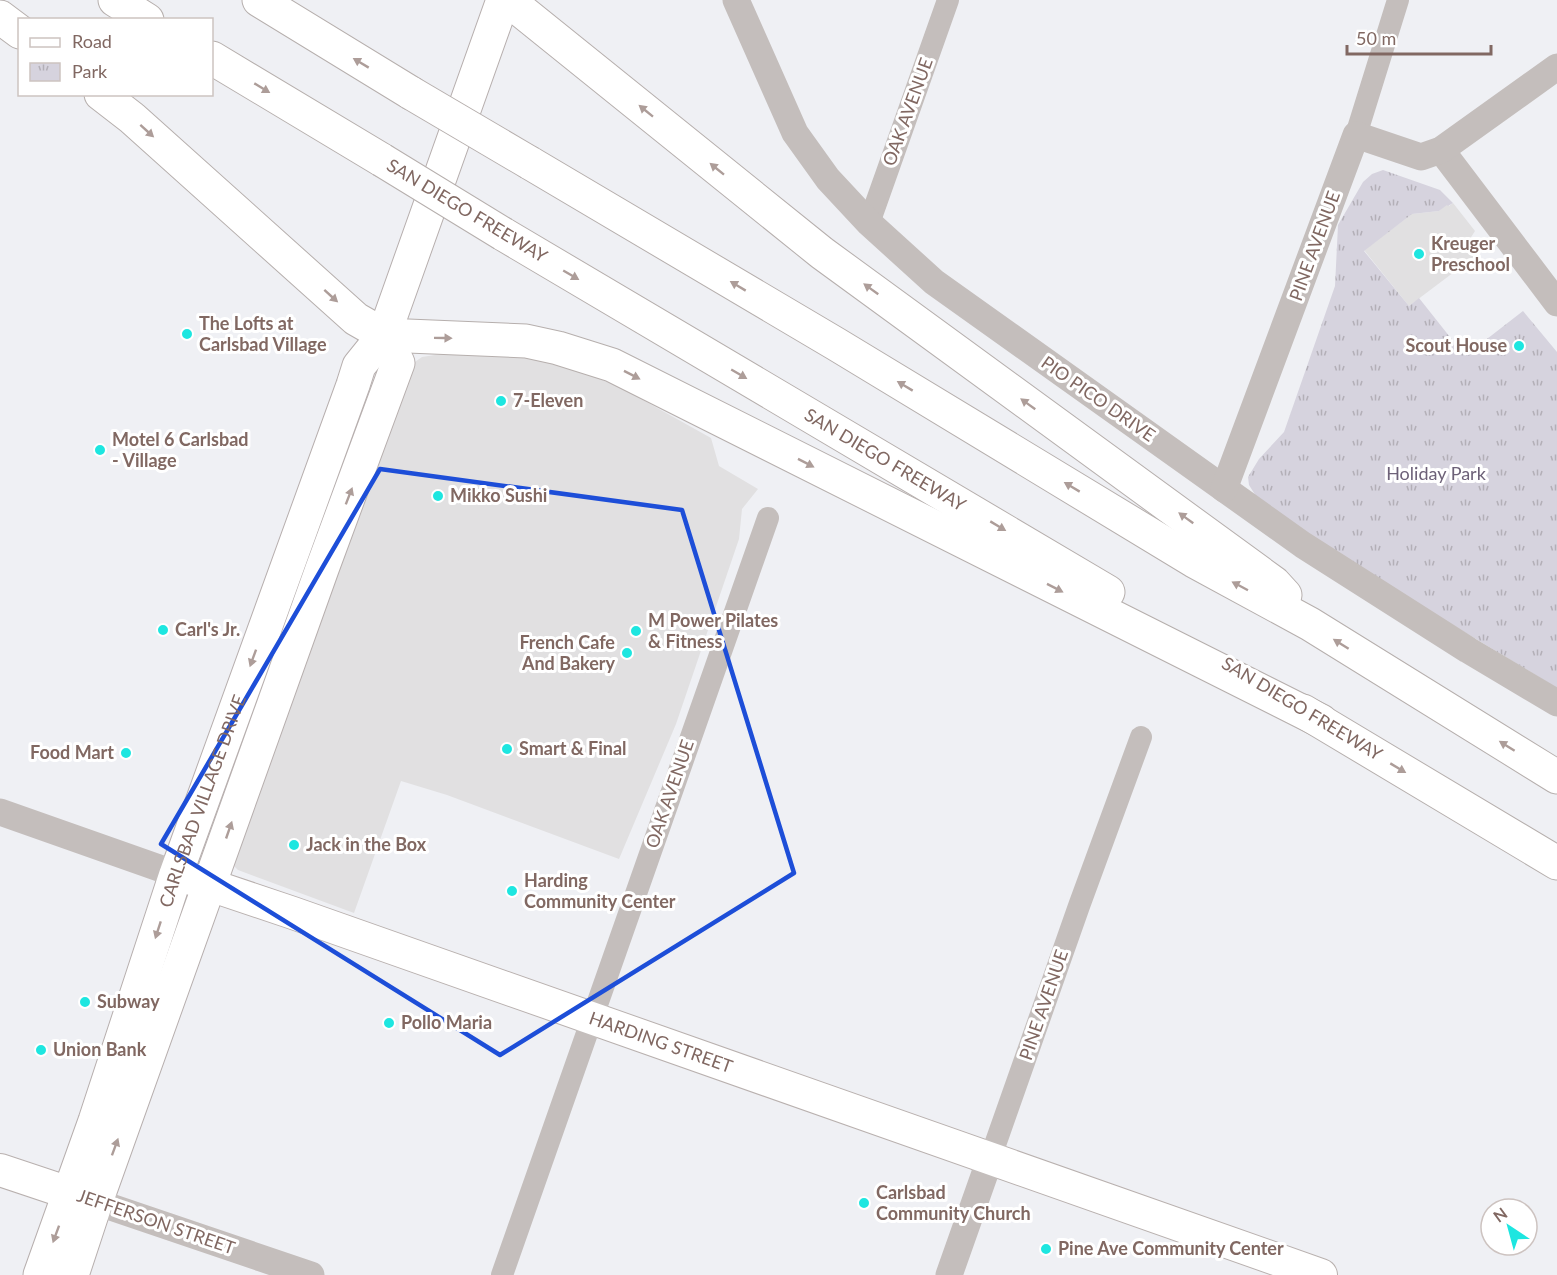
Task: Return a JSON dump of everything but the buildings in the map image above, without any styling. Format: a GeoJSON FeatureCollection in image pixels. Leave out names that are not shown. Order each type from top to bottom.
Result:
{"type":"FeatureCollection","features":[{"type":"Feature","properties":{"kind":"main road"},"geometry":{"type":"LineString","coordinates":[[115,0],[144,18]]}},
{"type":"Feature","properties":{"kind":"main road"},"geometry":{"type":"LineString","coordinates":[[258,0],[836,344],[1194,561],[1310,624],[1557,777]]}},
{"type":"Feature","properties":{"kind":"main road","name":"CARLSBAD VILLAGE DRIVE"},"geometry":{"type":"LineString","coordinates":[[72,1275],[83,1197],[176,874],[359,366],[384,335],[503,0]]}},
{"type":"Feature","properties":{"kind":"main road"},"geometry":{"type":"LineString","coordinates":[[508,0],[822,253],[1274,583],[1310,624]]}},
{"type":"Feature","properties":{"kind":"main road"},"geometry":{"type":"LineString","coordinates":[[0,17],[18,30]]}},
{"type":"Feature","properties":{"kind":"main road","name":"SAN DIEGO FREEWAY"},"geometry":{"type":"LineString","coordinates":[[213,59],[382,159],[502,234],[1001,528],[1557,863]]}},
{"type":"Feature","properties":{"kind":"main road"},"geometry":{"type":"LineString","coordinates":[[103,96],[356,319],[384,335],[526,341],[558,348],[612,365],[1321,721]]}},
{"type":"Feature","properties":{"kind":"main road","name":"CARLSBAD VILLAGE DRIVE"},"geometry":{"type":"LineString","coordinates":[[40,1275],[83,1197],[209,885],[328,550],[398,363],[384,335]]}},
{"type":"Feature","properties":{"kind":"main road"},"geometry":{"type":"LineString","coordinates":[[309,504],[316,517],[320,541],[328,550]]}},
{"type":"Feature","properties":{"kind":"main road"},"geometry":{"type":"LineString","coordinates":[[290,558],[300,569],[299,601],[307,610]]}},
{"type":"Feature","properties":{"kind":"main road","name":"HARDING STREET"},"geometry":{"type":"LineString","coordinates":[[176,874],[1321,1275]]}},
{"type":"Feature","properties":{"kind":"main road","name":"JEFFERSON STREET"},"geometry":{"type":"LineString","coordinates":[[0,1170],[83,1197]]}},
{"type":"Feature","properties":{"kind":"street","name":"PIO PICO DRIVE"},"geometry":{"type":"LineString","coordinates":[[736,0],[795,133],[828,178],[868,223],[935,284],[1303,545],[1468,650],[1557,703]]}},
{"type":"Feature","properties":{"kind":"street","name":"OAK AVENUE"},"geometry":{"type":"LineString","coordinates":[[868,223],[948,0]]}},
{"type":"Feature","properties":{"kind":"street","name":"PINE AVENUE"},"geometry":{"type":"LineString","coordinates":[[1224,489],[1356,135],[1398,0]]}},
{"type":"Feature","properties":{"kind":"street"},"geometry":{"type":"LineString","coordinates":[[1356,135],[1420,157],[1441,150],[1557,67]]}},
{"type":"Feature","properties":{"kind":"street"},"geometry":{"type":"LineString","coordinates":[[1441,150],[1557,303]]}},
{"type":"Feature","properties":{"kind":"street","name":"OAK AVENUE"},"geometry":{"type":"LineString","coordinates":[[501,1275],[768,518]]}},
{"type":"Feature","properties":{"kind":"street","name":"PINE AVENUE"},"geometry":{"type":"LineString","coordinates":[[949,1275],[1141,736]]}},
{"type":"Feature","properties":{"kind":"street","name":"HARDING STREET"},"geometry":{"type":"LineString","coordinates":[[0,812],[176,874]]}},
{"type":"Feature","properties":{"kind":"street","name":"JEFFERSON STREET"},"geometry":{"type":"LineString","coordinates":[[83,1197],[311,1275]]}},
{"type":"Feature","properties":{"kind":"highlighted area"},"geometry":{"type":"Polygon","coordinates":[[[380,469],[682,510],[794,873],[500,1055],[161,844],[380,469]]]}},
{"type":"Feature","properties":{"kind":"shaded area","name":"Kreuger Preschool"},"geometry":{"type":"Polygon","coordinates":[[[1453,203],[1475,231],[1466,245],[1474,257],[1409,306],[1364,250],[1412,214],[1439,211],[1447,204],[1449,206],[1453,203]]]}},
{"type":"Feature","properties":{"kind":"shaded area"},"geometry":{"type":"Polygon","coordinates":[[[441,354],[518,355],[575,368],[625,390],[711,438],[719,466],[758,489],[742,509],[739,539],[676,724],[619,859],[447,795],[401,781],[354,913],[238,870],[233,865],[412,364],[422,357],[441,354]]]}},
{"type":"Feature","properties":{"kind":"green space","name":"Holiday Park"},"geometry":{"type":"Polygon","coordinates":[[[1383,170],[1440,190],[1453,203],[1439,211],[1412,214],[1364,251],[1409,306],[1419,298],[1465,356],[1523,311],[1557,352],[1557,688],[1375,578],[1259,501],[1249,485],[1248,477],[1259,459],[1284,432],[1335,286],[1338,225],[1363,182],[1372,174],[1383,170]]]}},
{"type":"Feature","properties":{"kind":"place","name":"Kreuger Preschool"},"geometry":{"type":"Point","coordinates":[1419,254]}},
{"type":"Feature","properties":{"kind":"place","name":"The Lofts at Carlsbad Village"},"geometry":{"type":"Point","coordinates":[187,334]}},
{"type":"Feature","properties":{"kind":"place","name":"Scout House"},"geometry":{"type":"Point","coordinates":[1519,346]}},
{"type":"Feature","properties":{"kind":"place","name":"7-Eleven"},"geometry":{"type":"Point","coordinates":[501,401]}},
{"type":"Feature","properties":{"kind":"place","name":"Motel 6 Carlsbad - Village"},"geometry":{"type":"Point","coordinates":[100,450]}},
{"type":"Feature","properties":{"kind":"place","name":"Mikko Sushi"},"geometry":{"type":"Point","coordinates":[438,496]}},
{"type":"Feature","properties":{"kind":"place","name":"Carl's Jr."},"geometry":{"type":"Point","coordinates":[163,630]}},
{"type":"Feature","properties":{"kind":"place","name":"M Power Pilates & Fitness"},"geometry":{"type":"Point","coordinates":[636,631]}},
{"type":"Feature","properties":{"kind":"place","name":"French Cafe And Bakery"},"geometry":{"type":"Point","coordinates":[627,653]}},
{"type":"Feature","properties":{"kind":"place","name":"Smart & Final"},"geometry":{"type":"Point","coordinates":[507,749]}},
{"type":"Feature","properties":{"kind":"place","name":"Food Mart"},"geometry":{"type":"Point","coordinates":[126,753]}},
{"type":"Feature","properties":{"kind":"place","name":"Jack in the Box"},"geometry":{"type":"Point","coordinates":[294,845]}},
{"type":"Feature","properties":{"kind":"place","name":"Harding Community Center"},"geometry":{"type":"Point","coordinates":[512,891]}},
{"type":"Feature","properties":{"kind":"place","name":"Subway"},"geometry":{"type":"Point","coordinates":[85,1002]}},
{"type":"Feature","properties":{"kind":"place","name":"Pollo Maria"},"geometry":{"type":"Point","coordinates":[389,1023]}},
{"type":"Feature","properties":{"kind":"place","name":"Union Bank"},"geometry":{"type":"Point","coordinates":[41,1050]}},
{"type":"Feature","properties":{"kind":"place","name":"Carlsbad Community Church"},"geometry":{"type":"Point","coordinates":[864,1203]}},
{"type":"Feature","properties":{"kind":"place","name":"Pine Ave Community Center"},"geometry":{"type":"Point","coordinates":[1046,1249]}}]}
